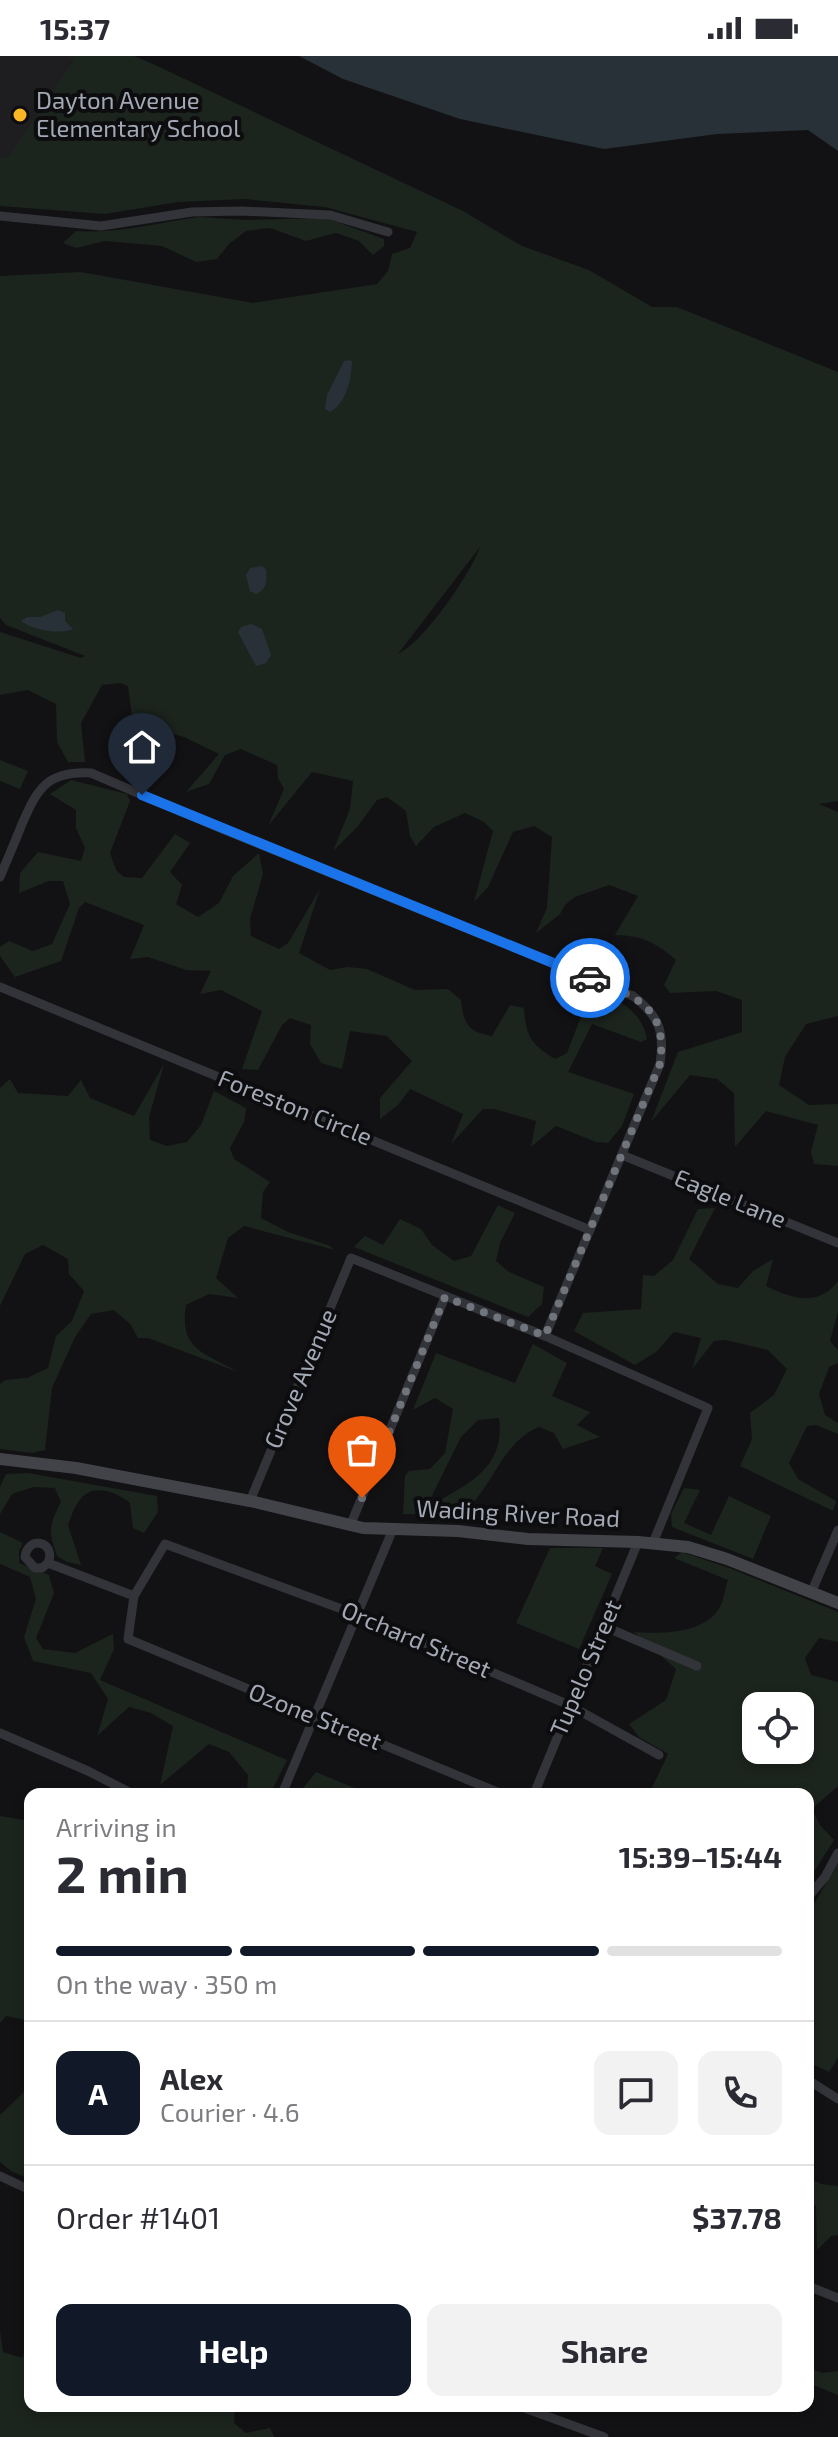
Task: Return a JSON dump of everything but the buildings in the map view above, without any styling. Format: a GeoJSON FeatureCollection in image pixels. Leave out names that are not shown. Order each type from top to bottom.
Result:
{"type":"FeatureCollection","features":[{"type":"Feature","properties":{"kind":"main road","name":"Wading River Road"},"geometry":{"type":"LineString","coordinates":[[0,1459],[76,1468],[250,1501],[350,1526],[688,1547],[838,1603]]}},
{"type":"Feature","properties":{"kind":"street"},"geometry":{"type":"LineString","coordinates":[[0,216],[101,226],[192,212],[330,215],[388,232]]}},
{"type":"Feature","properties":{"kind":"street"},"geometry":{"type":"LineString","coordinates":[[0,877],[40,787],[57,776],[73,772],[91,773],[633,996],[648,1008],[656,1019],[662,1048],[660,1064],[545,1336]]}},
{"type":"Feature","properties":{"kind":"street","name":"Foreston Circle"},"geometry":{"type":"LineString","coordinates":[[0,987],[590,1230]]}},
{"type":"Feature","properties":{"kind":"street","name":"Eagle Lane"},"geometry":{"type":"LineString","coordinates":[[622,1155],[838,1243]]}},
{"type":"Feature","properties":{"kind":"street","name":"Grove Avenue"},"geometry":{"type":"LineString","coordinates":[[250,1501],[351,1258],[445,1297]]}},
{"type":"Feature","properties":{"kind":"street"},"geometry":{"type":"LineString","coordinates":[[350,1526],[445,1297],[545,1336],[708,1408],[653,1543]]}},
{"type":"Feature","properties":{"kind":"street"},"geometry":{"type":"LineString","coordinates":[[285,1788],[393,1529]]}},
{"type":"Feature","properties":{"kind":"street"},"geometry":{"type":"LineString","coordinates":[[812,1591],[838,1530]]}},
{"type":"Feature","properties":{"kind":"street","name":"Tupelo Street"},"geometry":{"type":"LineString","coordinates":[[536,1788],[638,1542]]}},
{"type":"Feature","properties":{"kind":"street","name":"Orchard Street"},"geometry":{"type":"LineString","coordinates":[[134,1596],[165,1544],[358,1615],[569,1705],[659,1755]]}},
{"type":"Feature","properties":{"kind":"street"},"geometry":{"type":"LineString","coordinates":[[48,1563],[134,1596]]}},
{"type":"Feature","properties":{"kind":"street","name":"Ozone Street"},"geometry":{"type":"LineString","coordinates":[[134,1596],[128,1639],[487,1788]]}},
{"type":"Feature","properties":{"kind":"street"},"geometry":{"type":"LineString","coordinates":[[603,1626],[697,1666]]}},
{"type":"Feature","properties":{"kind":"street"},"geometry":{"type":"LineString","coordinates":[[0,1733],[121,1788]]}},
{"type":"Feature","properties":{"kind":"street"},"geometry":{"type":"LineString","coordinates":[[814,1890],[838,1853]]}},
{"type":"Feature","properties":{"kind":"street"},"geometry":{"type":"LineString","coordinates":[[814,2084],[838,2099]]}},
{"type":"Feature","properties":{"kind":"street"},"geometry":{"type":"LineString","coordinates":[[0,2176],[24,2187]]}},
{"type":"Feature","properties":{"kind":"street"},"geometry":{"type":"LineString","coordinates":[[814,2288],[838,2298]]}},
{"type":"Feature","properties":{"kind":"street"},"geometry":{"type":"LineString","coordinates":[[535,2412],[604,2437]]}},
{"type":"Feature","properties":{"kind":"shaded area","name":"Dayton Avenue Elementary School"},"geometry":{"type":"Polygon","coordinates":[[[0,56],[80,56],[0,175],[0,56]]]}},
{"type":"Feature","properties":{"kind":"shaded area"},"geometry":{"type":"Polygon","coordinates":[[[67,56],[134,56],[463,211],[522,246],[589,270],[652,307],[677,307],[838,372],[838,801],[819,804],[838,812],[838,1016],[806,1024],[785,1057],[779,1085],[809,1105],[838,1104],[838,1166],[814,1164],[811,1152],[818,1125],[766,1111],[735,1147],[734,1093],[717,1079],[690,1075],[651,1122],[678,1052],[742,1032],[742,1000],[716,991],[670,993],[664,985],[676,960],[648,941],[615,935],[638,896],[609,885],[575,897],[536,933],[547,908],[552,837],[534,826],[513,832],[488,887],[474,902],[493,831],[484,822],[465,813],[434,827],[416,846],[410,836],[406,811],[387,797],[377,800],[358,826],[333,851],[350,809],[353,781],[312,772],[268,826],[284,789],[278,778],[277,765],[241,749],[225,755],[209,784],[186,792],[219,754],[184,737],[159,730],[140,745],[135,741],[128,686],[120,683],[102,685],[81,723],[85,762],[68,762],[57,742],[56,704],[28,690],[0,695],[0,632],[81,658],[85,656],[6,625],[0,618],[0,276],[81,272],[253,303],[377,284],[388,271],[392,254],[410,248],[417,232],[325,207],[245,199],[178,202],[105,214],[0,206],[0,159],[9,156],[74,60],[67,56]],[[480,547],[398,654],[433,622],[480,547]]]}},
{"type":"Feature","properties":{"kind":"shaded area"},"geometry":{"type":"Polygon","coordinates":[[[299,56],[838,56],[838,151],[808,130],[717,134],[604,149],[460,119],[343,79],[299,56]]]}},
{"type":"Feature","properties":{"kind":"shaded area"},"geometry":{"type":"Polygon","coordinates":[[[198,217],[248,220],[326,218],[384,239],[384,246],[373,255],[359,241],[336,233],[306,241],[270,228],[246,231],[229,244],[217,259],[196,262],[162,246],[105,241],[76,248],[63,243],[76,231],[122,229],[198,217]]]}},
{"type":"Feature","properties":{"kind":"shaded area"},"geometry":{"type":"Polygon","coordinates":[[[344,361],[352,361],[347,390],[330,412],[325,409],[327,395],[344,361]]]}},
{"type":"Feature","properties":{"kind":"shaded area"},"geometry":{"type":"Polygon","coordinates":[[[262,566],[266,570],[266,581],[256,594],[250,591],[246,575],[250,568],[262,566]]]}},
{"type":"Feature","properties":{"kind":"shaded area"},"geometry":{"type":"Polygon","coordinates":[[[58,610],[65,613],[65,621],[73,629],[46,631],[21,621],[27,617],[40,617],[58,610]]]}},
{"type":"Feature","properties":{"kind":"shaded area"},"geometry":{"type":"Polygon","coordinates":[[[251,624],[262,629],[271,655],[266,663],[256,666],[238,632],[241,627],[251,624]]]}},
{"type":"Feature","properties":{"kind":"shaded area"},"geometry":{"type":"Polygon","coordinates":[[[0,760],[28,771],[20,789],[0,781],[0,760]]]}},
{"type":"Feature","properties":{"kind":"shaded area"},"geometry":{"type":"Polygon","coordinates":[[[71,780],[127,794],[130,801],[110,853],[116,870],[124,877],[142,878],[175,834],[190,843],[170,872],[182,885],[176,904],[198,917],[219,903],[233,876],[259,853],[263,874],[250,919],[251,936],[279,949],[288,943],[320,889],[299,953],[330,970],[348,967],[367,969],[415,990],[448,989],[461,1000],[465,1020],[477,1032],[492,1036],[510,1005],[524,1008],[531,1039],[555,1059],[567,1053],[587,1001],[602,991],[618,1000],[641,1022],[647,1039],[641,1042],[592,1024],[568,1072],[634,1094],[622,1126],[608,1143],[596,1142],[556,1126],[531,1147],[536,1121],[494,1109],[483,1109],[451,1144],[463,1114],[410,1089],[398,1105],[380,1119],[380,1098],[412,1061],[387,1036],[350,1031],[342,1069],[321,1063],[310,1044],[311,1025],[290,1018],[282,1025],[258,1070],[242,1069],[262,1011],[221,990],[200,994],[211,971],[186,970],[148,957],[130,959],[144,925],[85,902],[79,908],[61,961],[15,977],[0,956],[0,947],[9,941],[33,951],[52,944],[70,904],[63,881],[49,881],[19,893],[20,873],[38,852],[81,861],[85,848],[76,828],[76,810],[50,794],[71,780]]]}},
{"type":"Feature","properties":{"kind":"shaded area"},"geometry":{"type":"Polygon","coordinates":[[[164,1064],[149,1117],[150,1140],[167,1146],[187,1142],[201,1125],[214,1091],[246,1108],[244,1122],[230,1148],[234,1159],[270,1182],[263,1192],[261,1218],[335,1250],[244,1226],[228,1238],[216,1278],[238,1298],[209,1294],[186,1305],[185,1320],[186,1332],[197,1348],[238,1372],[148,1338],[138,1338],[131,1325],[114,1310],[91,1314],[75,1337],[52,1388],[45,1450],[32,1453],[0,1449],[0,1384],[5,1380],[27,1378],[48,1368],[56,1336],[72,1321],[84,1291],[69,1274],[68,1259],[43,1245],[25,1254],[0,1306],[0,1088],[10,1079],[18,1093],[68,1096],[81,1080],[90,1098],[134,1116],[164,1064]]]}},
{"type":"Feature","properties":{"kind":"shaded area"},"geometry":{"type":"Polygon","coordinates":[[[498,1205],[515,1213],[500,1243],[496,1261],[509,1272],[544,1287],[542,1304],[528,1317],[354,1247],[365,1236],[383,1245],[400,1219],[421,1229],[432,1245],[454,1261],[471,1256],[498,1205]]]}},
{"type":"Feature","properties":{"kind":"shaded area"},"geometry":{"type":"Polygon","coordinates":[[[715,1208],[689,1259],[718,1284],[738,1288],[753,1271],[773,1259],[766,1286],[786,1294],[805,1298],[822,1295],[838,1281],[838,1311],[830,1341],[838,1350],[838,1363],[829,1367],[819,1394],[825,1415],[838,1423],[838,1434],[816,1425],[807,1426],[789,1463],[798,1479],[836,1501],[833,1511],[740,1466],[752,1439],[750,1413],[774,1395],[787,1369],[768,1350],[725,1340],[714,1341],[692,1369],[701,1338],[674,1332],[656,1352],[635,1365],[574,1331],[583,1313],[641,1309],[643,1275],[654,1276],[673,1260],[698,1209],[715,1208]]]}},
{"type":"Feature","properties":{"kind":"shaded area"},"geometry":{"type":"Polygon","coordinates":[[[533,1344],[567,1363],[552,1396],[590,1412],[577,1425],[600,1437],[563,1449],[554,1433],[539,1427],[514,1445],[468,1509],[455,1519],[440,1515],[442,1499],[477,1477],[493,1458],[500,1433],[499,1418],[478,1420],[461,1437],[423,1514],[403,1514],[405,1476],[409,1471],[430,1469],[445,1453],[453,1409],[435,1398],[413,1410],[436,1353],[515,1383],[533,1344]]]}},
{"type":"Feature","properties":{"kind":"shaded area"},"geometry":{"type":"Polygon","coordinates":[[[28,1473],[157,1496],[158,1512],[144,1533],[133,1528],[130,1503],[118,1495],[97,1490],[84,1495],[77,1503],[68,1525],[81,1565],[67,1562],[57,1556],[52,1540],[52,1523],[61,1502],[55,1488],[33,1487],[12,1494],[0,1514],[0,1487],[6,1474],[28,1473]]]}},
{"type":"Feature","properties":{"kind":"shaded area"},"geometry":{"type":"Polygon","coordinates":[[[684,1488],[700,1490],[684,1523],[711,1535],[729,1496],[771,1516],[753,1559],[672,1527],[671,1514],[684,1488]]]}},
{"type":"Feature","properties":{"kind":"shaded area"},"geometry":{"type":"Polygon","coordinates":[[[0,1532],[23,1543],[19,1563],[49,1575],[54,1593],[36,1638],[43,1649],[75,1653],[113,1634],[114,1649],[100,1680],[287,1760],[273,1788],[247,1788],[248,1775],[229,1752],[209,1744],[160,1785],[173,1726],[151,1713],[129,1707],[97,1736],[108,1699],[91,1673],[33,1661],[24,1637],[36,1599],[30,1577],[0,1564],[0,1532]]]}},
{"type":"Feature","properties":{"kind":"shaded area"},"geometry":{"type":"Polygon","coordinates":[[[550,1548],[603,1548],[595,1566],[612,1574],[579,1649],[516,1623],[550,1548]]]}},
{"type":"Feature","properties":{"kind":"shaded area"},"geometry":{"type":"Polygon","coordinates":[[[682,1552],[838,1612],[838,1642],[819,1638],[805,1658],[811,1675],[838,1682],[838,1786],[814,1807],[814,1788],[652,1788],[668,1754],[639,1737],[629,1724],[666,1700],[676,1669],[634,1632],[670,1632],[695,1627],[715,1615],[728,1580],[674,1558],[682,1552]]]}},
{"type":"Feature","properties":{"kind":"shaded area"},"geometry":{"type":"Polygon","coordinates":[[[316,1772],[355,1788],[303,1788],[316,1772]]]}},
{"type":"Feature","properties":{"kind":"shaded area"},"geometry":{"type":"Polygon","coordinates":[[[814,1813],[834,1840],[814,1872],[814,1813]]]}},
{"type":"Feature","properties":{"kind":"shaded area"},"geometry":{"type":"Polygon","coordinates":[[[0,1816],[24,1820],[24,2020],[6,2016],[0,2023],[0,1816]]]}},
{"type":"Feature","properties":{"kind":"shaded area"},"geometry":{"type":"Polygon","coordinates":[[[838,1862],[838,2058],[829,2072],[814,2065],[814,1904],[838,1862]]]}},
{"type":"Feature","properties":{"kind":"shaded area"},"geometry":{"type":"Polygon","coordinates":[[[24,2090],[24,2177],[0,2162],[0,2115],[24,2090]]]}},
{"type":"Feature","properties":{"kind":"shaded area"},"geometry":{"type":"Polygon","coordinates":[[[814,2181],[838,2186],[838,2235],[831,2236],[817,2250],[814,2181]]]}},
{"type":"Feature","properties":{"kind":"shaded area"},"geometry":{"type":"Polygon","coordinates":[[[0,2331],[3,2352],[22,2358],[24,2354],[24,2412],[235,2412],[234,2423],[246,2433],[270,2428],[274,2437],[0,2437],[0,2331]]]}},
{"type":"Feature","properties":{"kind":"shaded area"},"geometry":{"type":"Polygon","coordinates":[[[814,2370],[822,2373],[838,2371],[838,2395],[814,2385],[814,2370]]]}},
{"type":"Feature","properties":{"kind":"way so far"},"geometry":{"type":"LineString","coordinates":[[362,1498],[445,1297],[545,1336],[660,1064],[661,1033],[648,1008],[633,996],[590,978]]}},
{"type":"Feature","properties":{"kind":"place","name":"Dayton Avenue Elementary School"},"geometry":{"type":"Point","coordinates":[20,115]}},
{"type":"Feature","properties":{"kind":"route"},"geometry":{"type":"LineString","coordinates":[[142,795],[590,978]]}}]}
